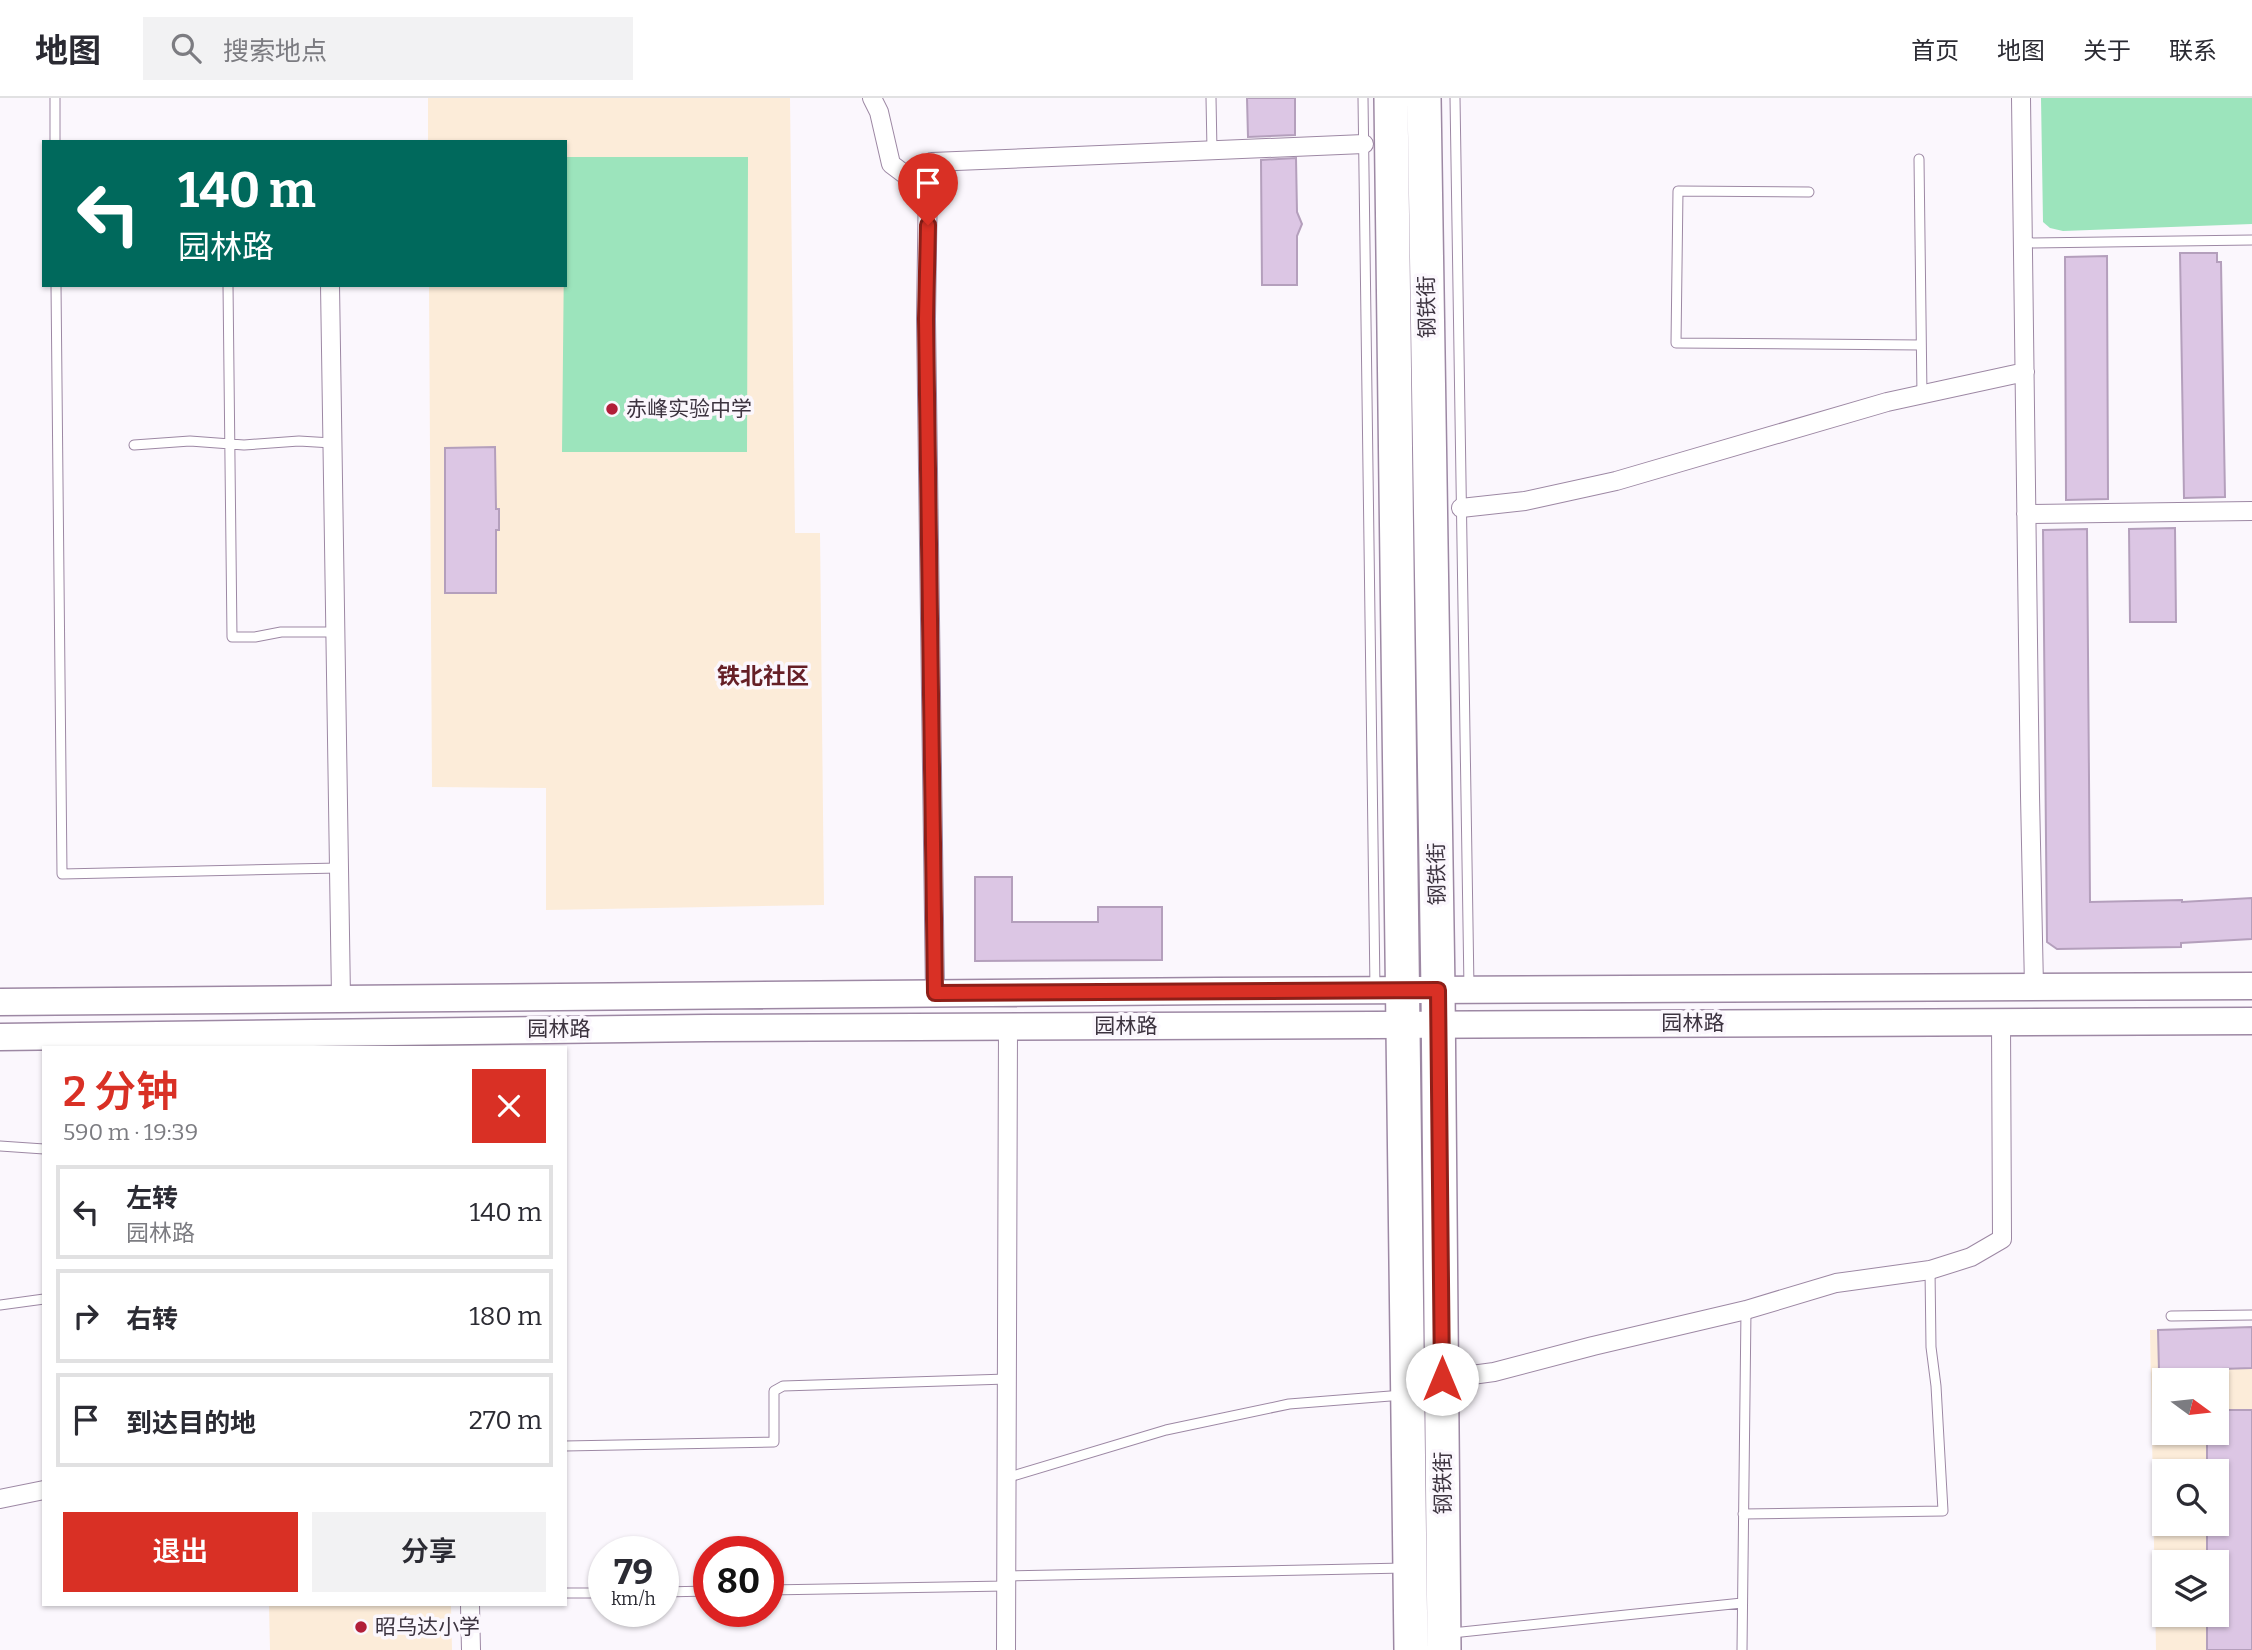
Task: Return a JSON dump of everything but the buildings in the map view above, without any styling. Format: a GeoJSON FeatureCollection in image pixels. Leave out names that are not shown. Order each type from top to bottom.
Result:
{"type":"FeatureCollection","features":[{"type":"Feature","properties":{"kind":"highway","name":"钢铁街"},"geometry":{"type":"LineString","coordinates":[[1391,98],[1389,990],[1404,1025],[1411,1650]]}},
{"type":"Feature","properties":{"kind":"highway","name":"钢铁街"},"geometry":{"type":"LineString","coordinates":[[1423,98],[1454,990],[1439,1024],[1444,1642]]}},
{"type":"Feature","properties":{"kind":"street"},"geometry":{"type":"LineString","coordinates":[[872,98],[879,112],[891,164],[907,176],[928,178]]}},
{"type":"Feature","properties":{"kind":"street"},"geometry":{"type":"LineString","coordinates":[[2021,98],[2034,987]]}},
{"type":"Feature","properties":{"kind":"street"},"geometry":{"type":"LineString","coordinates":[[935,993],[926,319],[928,178],[932,162],[1364,144]]}},
{"type":"Feature","properties":{"kind":"street"},"geometry":{"type":"LineString","coordinates":[[330,287],[341,998]]}},
{"type":"Feature","properties":{"kind":"street"},"geometry":{"type":"LineString","coordinates":[[1461,508],[1525,501],[1616,481],[1888,402],[2025,372]]}},
{"type":"Feature","properties":{"kind":"street"},"geometry":{"type":"LineString","coordinates":[[2026,514],[2252,511]]}},
{"type":"Feature","properties":{"kind":"street","name":"园林路"},"geometry":{"type":"LineString","coordinates":[[0,1002],[935,993],[2252,986]]}},
{"type":"Feature","properties":{"kind":"street","name":"园林路"},"geometry":{"type":"LineString","coordinates":[[0,1037],[466,1039],[1008,1026],[2252,1021]]}},
{"type":"Feature","properties":{"kind":"street"},"geometry":{"type":"LineString","coordinates":[[1442,1379],[1494,1372],[1746,1310],[1836,1283],[1930,1270],[1972,1257],[2002,1239],[2001,1022]]}},
{"type":"Feature","properties":{"kind":"street"},"geometry":{"type":"LineString","coordinates":[[1006,1650],[1008,1026]]}},
{"type":"Feature","properties":{"kind":"street"},"geometry":{"type":"LineString","coordinates":[[0,1499],[42,1490]]}},
{"type":"Feature","properties":{"kind":"street"},"geometry":{"type":"LineString","coordinates":[[470,1606],[471,1650]]}},
{"type":"Feature","properties":{"kind":"lane"},"geometry":{"type":"LineString","coordinates":[[55,98],[55,140]]}},
{"type":"Feature","properties":{"kind":"lane"},"geometry":{"type":"LineString","coordinates":[[1211,98],[1212,150]]}},
{"type":"Feature","properties":{"kind":"lane"},"geometry":{"type":"LineString","coordinates":[[1363,98],[1389,990]]}},
{"type":"Feature","properties":{"kind":"lane"},"geometry":{"type":"LineString","coordinates":[[1454,990],[1461,508],[1455,98]]}},
{"type":"Feature","properties":{"kind":"lane"},"geometry":{"type":"LineString","coordinates":[[1919,159],[1922,395]]}},
{"type":"Feature","properties":{"kind":"lane"},"geometry":{"type":"LineString","coordinates":[[1809,192],[1678,191],[1676,343],[1921,345]]}},
{"type":"Feature","properties":{"kind":"lane"},"geometry":{"type":"LineString","coordinates":[[2023,243],[2252,240]]}},
{"type":"Feature","properties":{"kind":"lane"},"geometry":{"type":"LineString","coordinates":[[57,287],[62,874],[339,868]]}},
{"type":"Feature","properties":{"kind":"lane"},"geometry":{"type":"LineString","coordinates":[[228,287],[232,637],[255,637],[281,632],[335,632]]}},
{"type":"Feature","properties":{"kind":"lane"},"geometry":{"type":"LineString","coordinates":[[134,446],[191,441],[230,445],[332,443]]}},
{"type":"Feature","properties":{"kind":"lane"},"geometry":{"type":"LineString","coordinates":[[0,1146],[42,1149]]}},
{"type":"Feature","properties":{"kind":"lane"},"geometry":{"type":"LineString","coordinates":[[1743,1514],[1943,1511],[1936,1386],[1931,1347],[1930,1270]]}},
{"type":"Feature","properties":{"kind":"lane"},"geometry":{"type":"LineString","coordinates":[[0,1305],[42,1299]]}},
{"type":"Feature","properties":{"kind":"lane"},"geometry":{"type":"LineString","coordinates":[[1742,1650],[1746,1310]]}},
{"type":"Feature","properties":{"kind":"lane"},"geometry":{"type":"LineString","coordinates":[[2171,1316],[2252,1315]]}},
{"type":"Feature","properties":{"kind":"lane"},"geometry":{"type":"LineString","coordinates":[[567,1446],[774,1443],[774,1391],[783,1386],[1007,1379]]}},
{"type":"Feature","properties":{"kind":"lane"},"geometry":{"type":"LineString","coordinates":[[1006,1478],[1166,1430],[1289,1404],[1408,1395]]}},
{"type":"Feature","properties":{"kind":"lane"},"geometry":{"type":"LineString","coordinates":[[784,1589],[1410,1568]]}},
{"type":"Feature","properties":{"kind":"lane"},"geometry":{"type":"LineString","coordinates":[[567,1593],[588,1593]]}},
{"type":"Feature","properties":{"kind":"lane"},"geometry":{"type":"LineString","coordinates":[[1444,1642],[1742,1604]]}},
{"type":"Feature","properties":{"kind":"shaded area","name":"赤峰实验中学"},"geometry":{"type":"Polygon","coordinates":[[[428,98],[790,98],[795,533],[820,533],[824,905],[546,910],[546,788],[432,787],[429,287],[567,287],[567,140],[428,140],[428,98]]]}},
{"type":"Feature","properties":{"kind":"shaded area"},"geometry":{"type":"Polygon","coordinates":[[[2252,1327],[2252,1650],[2156,1650],[2156,1627],[2229,1627],[2229,1550],[2154,1550],[2154,1536],[2229,1536],[2229,1459],[2152,1459],[2152,1446],[2230,1446],[2230,1368],[2152,1368],[2152,1437],[2150,1330],[2252,1327]]]}},
{"type":"Feature","properties":{"kind":"shaded area","name":"昭乌达小学"},"geometry":{"type":"Polygon","coordinates":[[[269,1606],[451,1606],[452,1650],[270,1650],[269,1606]]]}},
{"type":"Feature","properties":{"kind":"green space"},"geometry":{"type":"Polygon","coordinates":[[[2041,98],[2252,98],[2252,224],[2063,231],[2050,228],[2043,222],[2041,98]]]}},
{"type":"Feature","properties":{"kind":"green space"},"geometry":{"type":"Polygon","coordinates":[[[567,157],[748,157],[747,452],[562,452],[564,287],[567,287],[567,157]]]}},
{"type":"Feature","properties":{"kind":"place","name":"赤峰实验中学"},"geometry":{"type":"Point","coordinates":[612,409]}},
{"type":"Feature","properties":{"kind":"place","name":"昭乌达小学"},"geometry":{"type":"Point","coordinates":[361,1627]}},
{"type":"Feature","properties":{"kind":"district","name":"铁北社区"},"geometry":{"type":"Point","coordinates":[763,676]}},
{"type":"Feature","properties":{"kind":"route"},"geometry":{"type":"LineString","coordinates":[[928,225],[926,319],[935,993],[1438,990],[1442,1379]]}}]}
